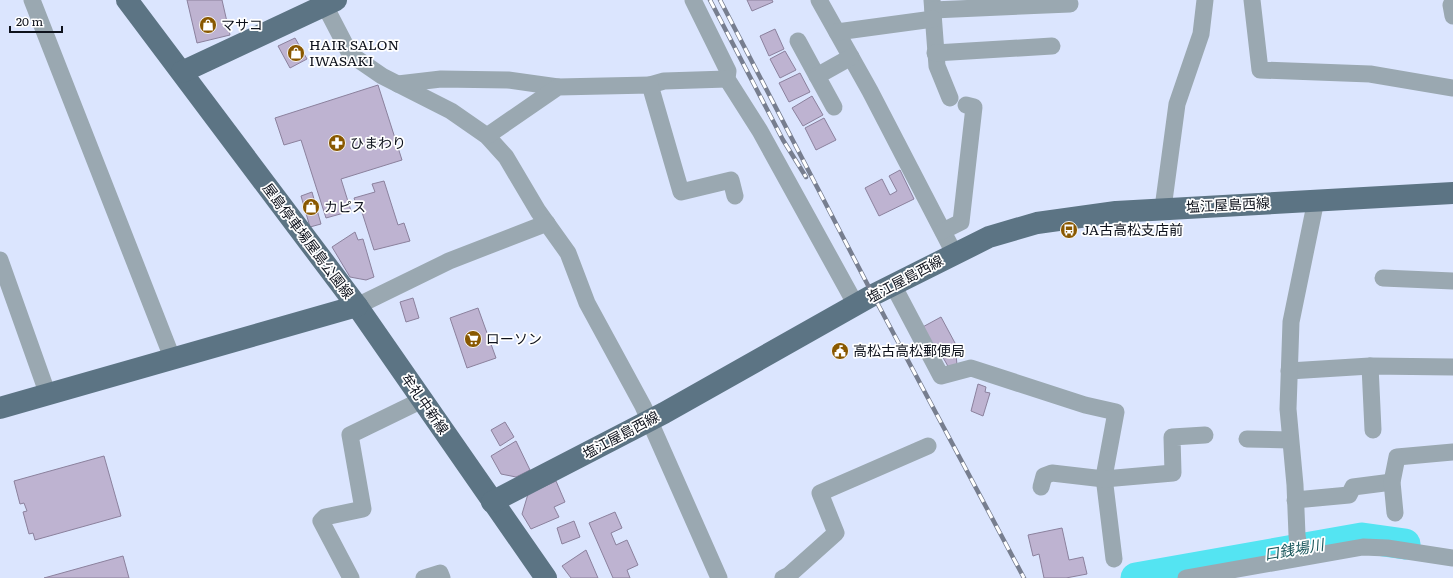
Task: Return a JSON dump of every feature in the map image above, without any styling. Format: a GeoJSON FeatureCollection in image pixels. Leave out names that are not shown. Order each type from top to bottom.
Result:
{"type":"FeatureCollection","features":[{"type":"Feature","properties":{"kind":"main road"},"geometry":{"type":"LineString","coordinates":[[127,0],[182,72],[327,2]]}},
{"type":"Feature","properties":{"kind":"main road","name":"屋島停車場屋島公園線"},"geometry":{"type":"LineString","coordinates":[[0,408],[173,360],[357,306],[182,72]]}},
{"type":"Feature","properties":{"kind":"main road","name":"塩江屋島西線"},"geometry":{"type":"LineString","coordinates":[[492,502],[649,420],[893,285],[954,253],[989,237],[1037,223],[1116,212],[1163,208],[1453,193]]}},
{"type":"Feature","properties":{"kind":"main road","name":"牟礼中新線"},"geometry":{"type":"LineString","coordinates":[[357,306],[492,502]]}},
{"type":"Feature","properties":{"kind":"main road"},"geometry":{"type":"LineString","coordinates":[[492,502],[546,578]]}},
{"type":"Feature","properties":{"kind":"street"},"geometry":{"type":"LineString","coordinates":[[32,0],[173,360]]}},
{"type":"Feature","properties":{"kind":"street"},"geometry":{"type":"LineString","coordinates":[[693,0],[728,72],[728,79],[760,131],[856,305]]}},
{"type":"Feature","properties":{"kind":"street"},"geometry":{"type":"LineString","coordinates":[[819,0],[851,57],[954,253]]}},
{"type":"Feature","properties":{"kind":"street"},"geometry":{"type":"LineString","coordinates":[[1163,208],[1177,104],[1201,34],[1205,0]]}},
{"type":"Feature","properties":{"kind":"street"},"geometry":{"type":"LineString","coordinates":[[1252,0],[1260,70],[1370,74],[1453,88]]}},
{"type":"Feature","properties":{"kind":"street"},"geometry":{"type":"LineString","coordinates":[[1453,1],[1453,16]]}},
{"type":"Feature","properties":{"kind":"street"},"geometry":{"type":"LineString","coordinates":[[327,2],[350,54],[398,84],[451,111],[487,136],[506,157],[547,223],[568,253],[587,303],[649,420],[719,578]]}},
{"type":"Feature","properties":{"kind":"street"},"geometry":{"type":"LineString","coordinates":[[837,32],[933,10],[1070,4]]}},
{"type":"Feature","properties":{"kind":"street"},"geometry":{"type":"LineString","coordinates":[[933,10],[937,66],[950,98]]}},
{"type":"Feature","properties":{"kind":"street"},"geometry":{"type":"LineString","coordinates":[[798,41],[834,107]]}},
{"type":"Feature","properties":{"kind":"street"},"geometry":{"type":"LineString","coordinates":[[935,53],[1052,46]]}},
{"type":"Feature","properties":{"kind":"street"},"geometry":{"type":"LineString","coordinates":[[817,76],[851,57]]}},
{"type":"Feature","properties":{"kind":"street"},"geometry":{"type":"LineString","coordinates":[[398,84],[441,79],[508,80],[558,87],[650,85],[664,81],[728,79]]}},
{"type":"Feature","properties":{"kind":"street"},"geometry":{"type":"LineString","coordinates":[[650,85],[681,192],[731,180],[736,196]]}},
{"type":"Feature","properties":{"kind":"street"},"geometry":{"type":"LineString","coordinates":[[487,136],[558,87]]}},
{"type":"Feature","properties":{"kind":"street"},"geometry":{"type":"LineString","coordinates":[[943,232],[961,222],[974,107],[966,105]]}},
{"type":"Feature","properties":{"kind":"street"},"geometry":{"type":"LineString","coordinates":[[1300,557],[1296,535],[1295,500],[1288,409],[1291,322],[1316,200]]}},
{"type":"Feature","properties":{"kind":"street"},"geometry":{"type":"LineString","coordinates":[[357,306],[449,260],[547,223]]}},
{"type":"Feature","properties":{"kind":"street"},"geometry":{"type":"LineString","coordinates":[[0,260],[48,395]]}},
{"type":"Feature","properties":{"kind":"street"},"geometry":{"type":"LineString","coordinates":[[1383,278],[1453,281]]}},
{"type":"Feature","properties":{"kind":"street"},"geometry":{"type":"LineString","coordinates":[[893,285],[941,376],[971,368],[1085,405],[1116,412],[1104,478],[1114,559]]}},
{"type":"Feature","properties":{"kind":"street"},"geometry":{"type":"LineString","coordinates":[[1290,372],[1370,366],[1453,367]]}},
{"type":"Feature","properties":{"kind":"street"},"geometry":{"type":"LineString","coordinates":[[1370,366],[1373,430]]}},
{"type":"Feature","properties":{"kind":"street"},"geometry":{"type":"LineString","coordinates":[[351,578],[321,521],[325,517],[363,509],[350,435],[422,400]]}},
{"type":"Feature","properties":{"kind":"street"},"geometry":{"type":"LineString","coordinates":[[1041,487],[1044,476],[1052,473],[1104,478],[1173,473],[1172,437],[1205,435]]}},
{"type":"Feature","properties":{"kind":"street"},"geometry":{"type":"LineString","coordinates":[[1246,439],[1290,440]]}},
{"type":"Feature","properties":{"kind":"street"},"geometry":{"type":"LineString","coordinates":[[783,578],[788,576],[836,533],[820,493],[928,446]]}},
{"type":"Feature","properties":{"kind":"street"},"geometry":{"type":"LineString","coordinates":[[1395,513],[1392,482],[1397,457],[1453,452]]}},
{"type":"Feature","properties":{"kind":"street"},"geometry":{"type":"LineString","coordinates":[[1295,500],[1349,495],[1354,488],[1392,482]]}},
{"type":"Feature","properties":{"kind":"street"},"geometry":{"type":"LineString","coordinates":[[1186,578],[1275,571],[1300,557],[1363,547],[1388,548],[1453,558]]}},
{"type":"Feature","properties":{"kind":"street"},"geometry":{"type":"LineString","coordinates":[[424,578],[440,573],[442,578]]}},
{"type":"Feature","properties":{"kind":"building"},"geometry":{"type":"Polygon","coordinates":[[[187,0],[222,0],[230,35],[197,43],[187,0]]]}},
{"type":"Feature","properties":{"kind":"building"},"geometry":{"type":"Polygon","coordinates":[[[747,0],[772,0],[773,2],[752,11],[747,0]]]}},
{"type":"Feature","properties":{"kind":"building"},"geometry":{"type":"Polygon","coordinates":[[[775,29],[784,49],[769,56],[760,36],[775,29]]]}},
{"type":"Feature","properties":{"kind":"building"},"geometry":{"type":"Polygon","coordinates":[[[295,38],[307,59],[290,68],[278,46],[295,38]]]}},
{"type":"Feature","properties":{"kind":"building"},"geometry":{"type":"Polygon","coordinates":[[[785,51],[796,70],[780,78],[770,59],[785,51]]]}},
{"type":"Feature","properties":{"kind":"building"},"geometry":{"type":"Polygon","coordinates":[[[800,73],[810,92],[789,102],[779,83],[800,73]]]}},
{"type":"Feature","properties":{"kind":"building"},"geometry":{"type":"Polygon","coordinates":[[[378,85],[402,160],[341,179],[351,211],[326,218],[301,140],[284,145],[275,118],[378,85]]]}},
{"type":"Feature","properties":{"kind":"building"},"geometry":{"type":"Polygon","coordinates":[[[812,96],[823,115],[803,126],[792,108],[812,96]]]}},
{"type":"Feature","properties":{"kind":"building"},"geometry":{"type":"Polygon","coordinates":[[[824,118],[836,140],[816,150],[805,128],[824,118]]]}},
{"type":"Feature","properties":{"kind":"building"},"geometry":{"type":"Polygon","coordinates":[[[900,170],[914,199],[879,216],[865,188],[882,179],[890,195],[897,191],[889,176],[900,170]]]}},
{"type":"Feature","properties":{"kind":"building"},"geometry":{"type":"Polygon","coordinates":[[[384,181],[398,225],[404,223],[410,241],[374,250],[360,206],[357,206],[354,198],[375,192],[372,184],[384,181]]]}},
{"type":"Feature","properties":{"kind":"building"},"geometry":{"type":"Polygon","coordinates":[[[312,192],[321,224],[310,227],[301,196],[312,192]]]}},
{"type":"Feature","properties":{"kind":"building"},"geometry":{"type":"Polygon","coordinates":[[[355,232],[358,240],[363,239],[374,277],[366,280],[350,277],[332,247],[355,232]]]}},
{"type":"Feature","properties":{"kind":"building"},"geometry":{"type":"Polygon","coordinates":[[[413,298],[419,318],[406,322],[400,302],[413,298]]]}},
{"type":"Feature","properties":{"kind":"building"},"geometry":{"type":"Polygon","coordinates":[[[478,308],[496,358],[467,368],[450,318],[478,308]]]}},
{"type":"Feature","properties":{"kind":"building"},"geometry":{"type":"Polygon","coordinates":[[[941,317],[955,343],[957,365],[949,368],[937,347],[931,350],[919,329],[941,317]]]}},
{"type":"Feature","properties":{"kind":"building"},"geometry":{"type":"Polygon","coordinates":[[[978,384],[986,387],[985,392],[990,393],[983,416],[971,411],[978,384]]]}},
{"type":"Feature","properties":{"kind":"building"},"geometry":{"type":"Polygon","coordinates":[[[505,422],[514,437],[500,446],[491,430],[505,422]]]}},
{"type":"Feature","properties":{"kind":"building"},"geometry":{"type":"Polygon","coordinates":[[[516,441],[530,470],[516,477],[501,474],[491,456],[516,441]]]}},
{"type":"Feature","properties":{"kind":"building"},"geometry":{"type":"Polygon","coordinates":[[[104,456],[121,516],[35,540],[33,533],[29,534],[23,512],[27,511],[24,503],[20,504],[14,481],[104,456]]]}},
{"type":"Feature","properties":{"kind":"building"},"geometry":{"type":"Polygon","coordinates":[[[556,481],[565,502],[554,507],[559,517],[531,529],[522,514],[528,494],[556,481]]]}},
{"type":"Feature","properties":{"kind":"building"},"geometry":{"type":"Polygon","coordinates":[[[615,512],[622,528],[611,533],[616,545],[627,540],[638,565],[627,570],[630,578],[613,578],[589,523],[615,512]]]}},
{"type":"Feature","properties":{"kind":"building"},"geometry":{"type":"Polygon","coordinates":[[[574,521],[580,537],[562,544],[557,528],[574,521]]]}},
{"type":"Feature","properties":{"kind":"building"},"geometry":{"type":"Polygon","coordinates":[[[1062,528],[1069,560],[1083,557],[1087,574],[1066,578],[1044,578],[1039,554],[1033,556],[1028,535],[1062,528]]]}},
{"type":"Feature","properties":{"kind":"building"},"geometry":{"type":"Polygon","coordinates":[[[586,550],[598,578],[571,578],[562,566],[586,550]]]}},
{"type":"Feature","properties":{"kind":"building"},"geometry":{"type":"Polygon","coordinates":[[[123,556],[129,578],[44,578],[123,556]]]}},
{"type":"Feature","properties":{"kind":"waterway","name":"口銭場川"},"geometry":{"type":"LineString","coordinates":[[1136,578],[1362,538],[1405,544]]}},
{"type":"Feature","properties":{"kind":"railway"},"geometry":{"type":"LineString","coordinates":[[710,0],[783,140],[806,177]]}},
{"type":"Feature","properties":{"kind":"railway"},"geometry":{"type":"LineString","coordinates":[[720,0],[873,295],[1024,578]]}},
{"type":"Feature","properties":{"kind":"place","name":"マサコ"},"geometry":{"type":"Point","coordinates":[208,25]}},
{"type":"Feature","properties":{"kind":"place","name":"HAIR SALON IWASAKI"},"geometry":{"type":"Point","coordinates":[296,53]}},
{"type":"Feature","properties":{"kind":"place","name":"ひまわり"},"geometry":{"type":"Point","coordinates":[337,143]}},
{"type":"Feature","properties":{"kind":"place","name":"カピス"},"geometry":{"type":"Point","coordinates":[311,207]}},
{"type":"Feature","properties":{"kind":"place","name":"JA古高松支店前"},"geometry":{"type":"Point","coordinates":[1069,230]}},
{"type":"Feature","properties":{"kind":"place","name":"ローソン"},"geometry":{"type":"Point","coordinates":[473,339]}},
{"type":"Feature","properties":{"kind":"place","name":"高松古高松郵便局"},"geometry":{"type":"Point","coordinates":[840,351]}}]}
